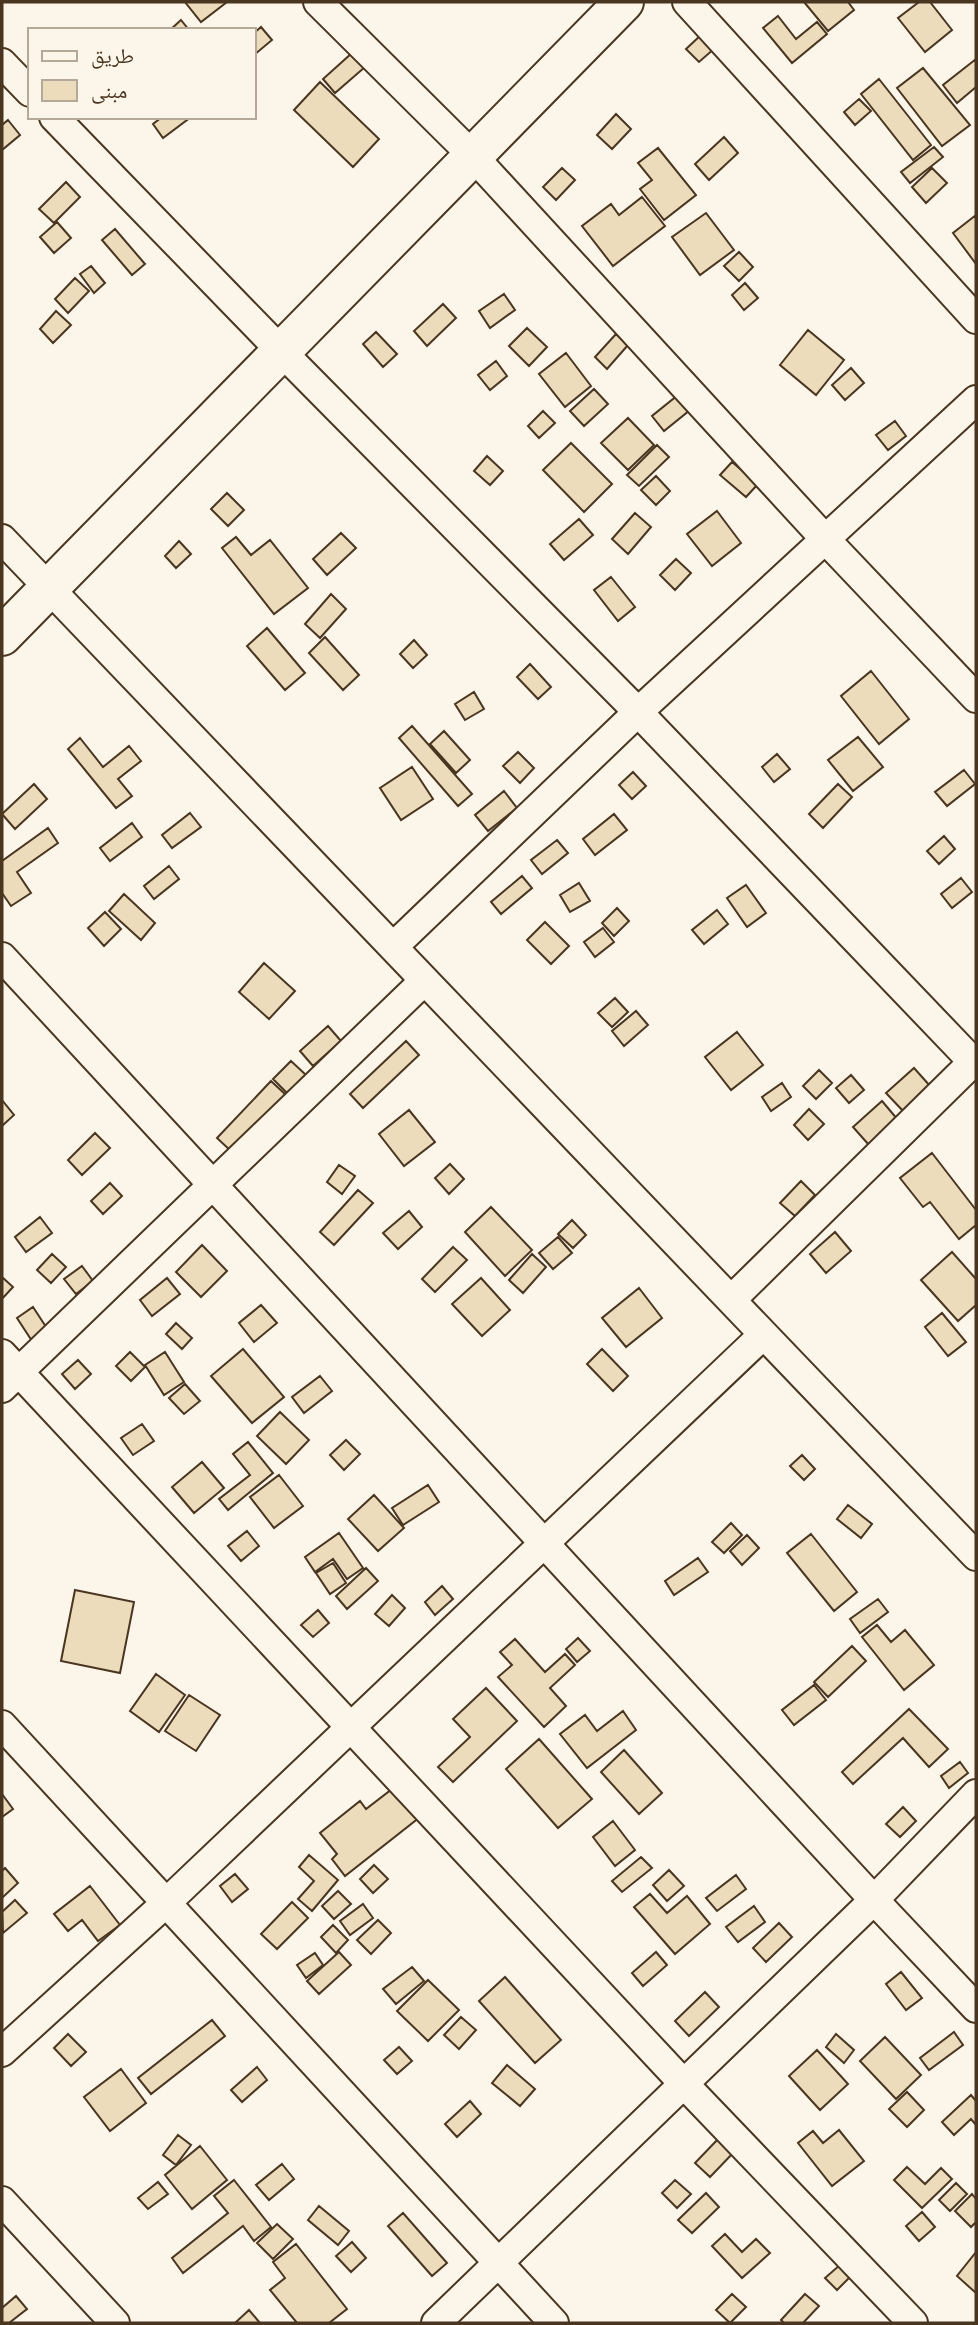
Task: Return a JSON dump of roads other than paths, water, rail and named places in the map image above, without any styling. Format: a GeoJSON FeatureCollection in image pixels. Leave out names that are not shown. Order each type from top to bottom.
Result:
{"type":"FeatureCollection","features":[{"type":"Feature","properties":{"kind":"street"},"geometry":{"type":"LineString","coordinates":[[318,2],[472,155],[826,540],[976,698]]}},
{"type":"Feature","properties":{"kind":"street"},"geometry":{"type":"LineString","coordinates":[[2,636],[624,2]]}},
{"type":"Feature","properties":{"kind":"street"},"geometry":{"type":"LineString","coordinates":[[687,2],[976,319]]}},
{"type":"Feature","properties":{"kind":"street"},"geometry":{"type":"LineString","coordinates":[[2,63],[28,90]]}},
{"type":"Feature","properties":{"kind":"street"},"geometry":{"type":"LineString","coordinates":[[56,119],[279,351],[638,712],[975,1062],[731,1300]]}},
{"type":"Feature","properties":{"kind":"street"},"geometry":{"type":"LineString","coordinates":[[393,947],[638,712],[976,400]]}},
{"type":"Feature","properties":{"kind":"street"},"geometry":{"type":"LineString","coordinates":[[2,540],[976,1556]]}},
{"type":"Feature","properties":{"kind":"street"},"geometry":{"type":"LineString","coordinates":[[2,957],[976,2008]]}},
{"type":"Feature","properties":{"kind":"street"},"geometry":{"type":"LineString","coordinates":[[425,981],[214,1185],[7,1371],[350,1727],[684,2084],[913,2323]]}},
{"type":"Feature","properties":{"kind":"street"},"geometry":{"type":"LineString","coordinates":[[2,2052],[166,1903],[764,1335]]}},
{"type":"Feature","properties":{"kind":"street"},"geometry":{"type":"LineString","coordinates":[[2,1726],[554,2323]]}},
{"type":"Feature","properties":{"kind":"street"},"geometry":{"type":"LineString","coordinates":[[436,2323],[874,1900],[976,1794]]}},
{"type":"Feature","properties":{"kind":"street"},"geometry":{"type":"LineString","coordinates":[[2,2201],[115,2323]]}}]}
